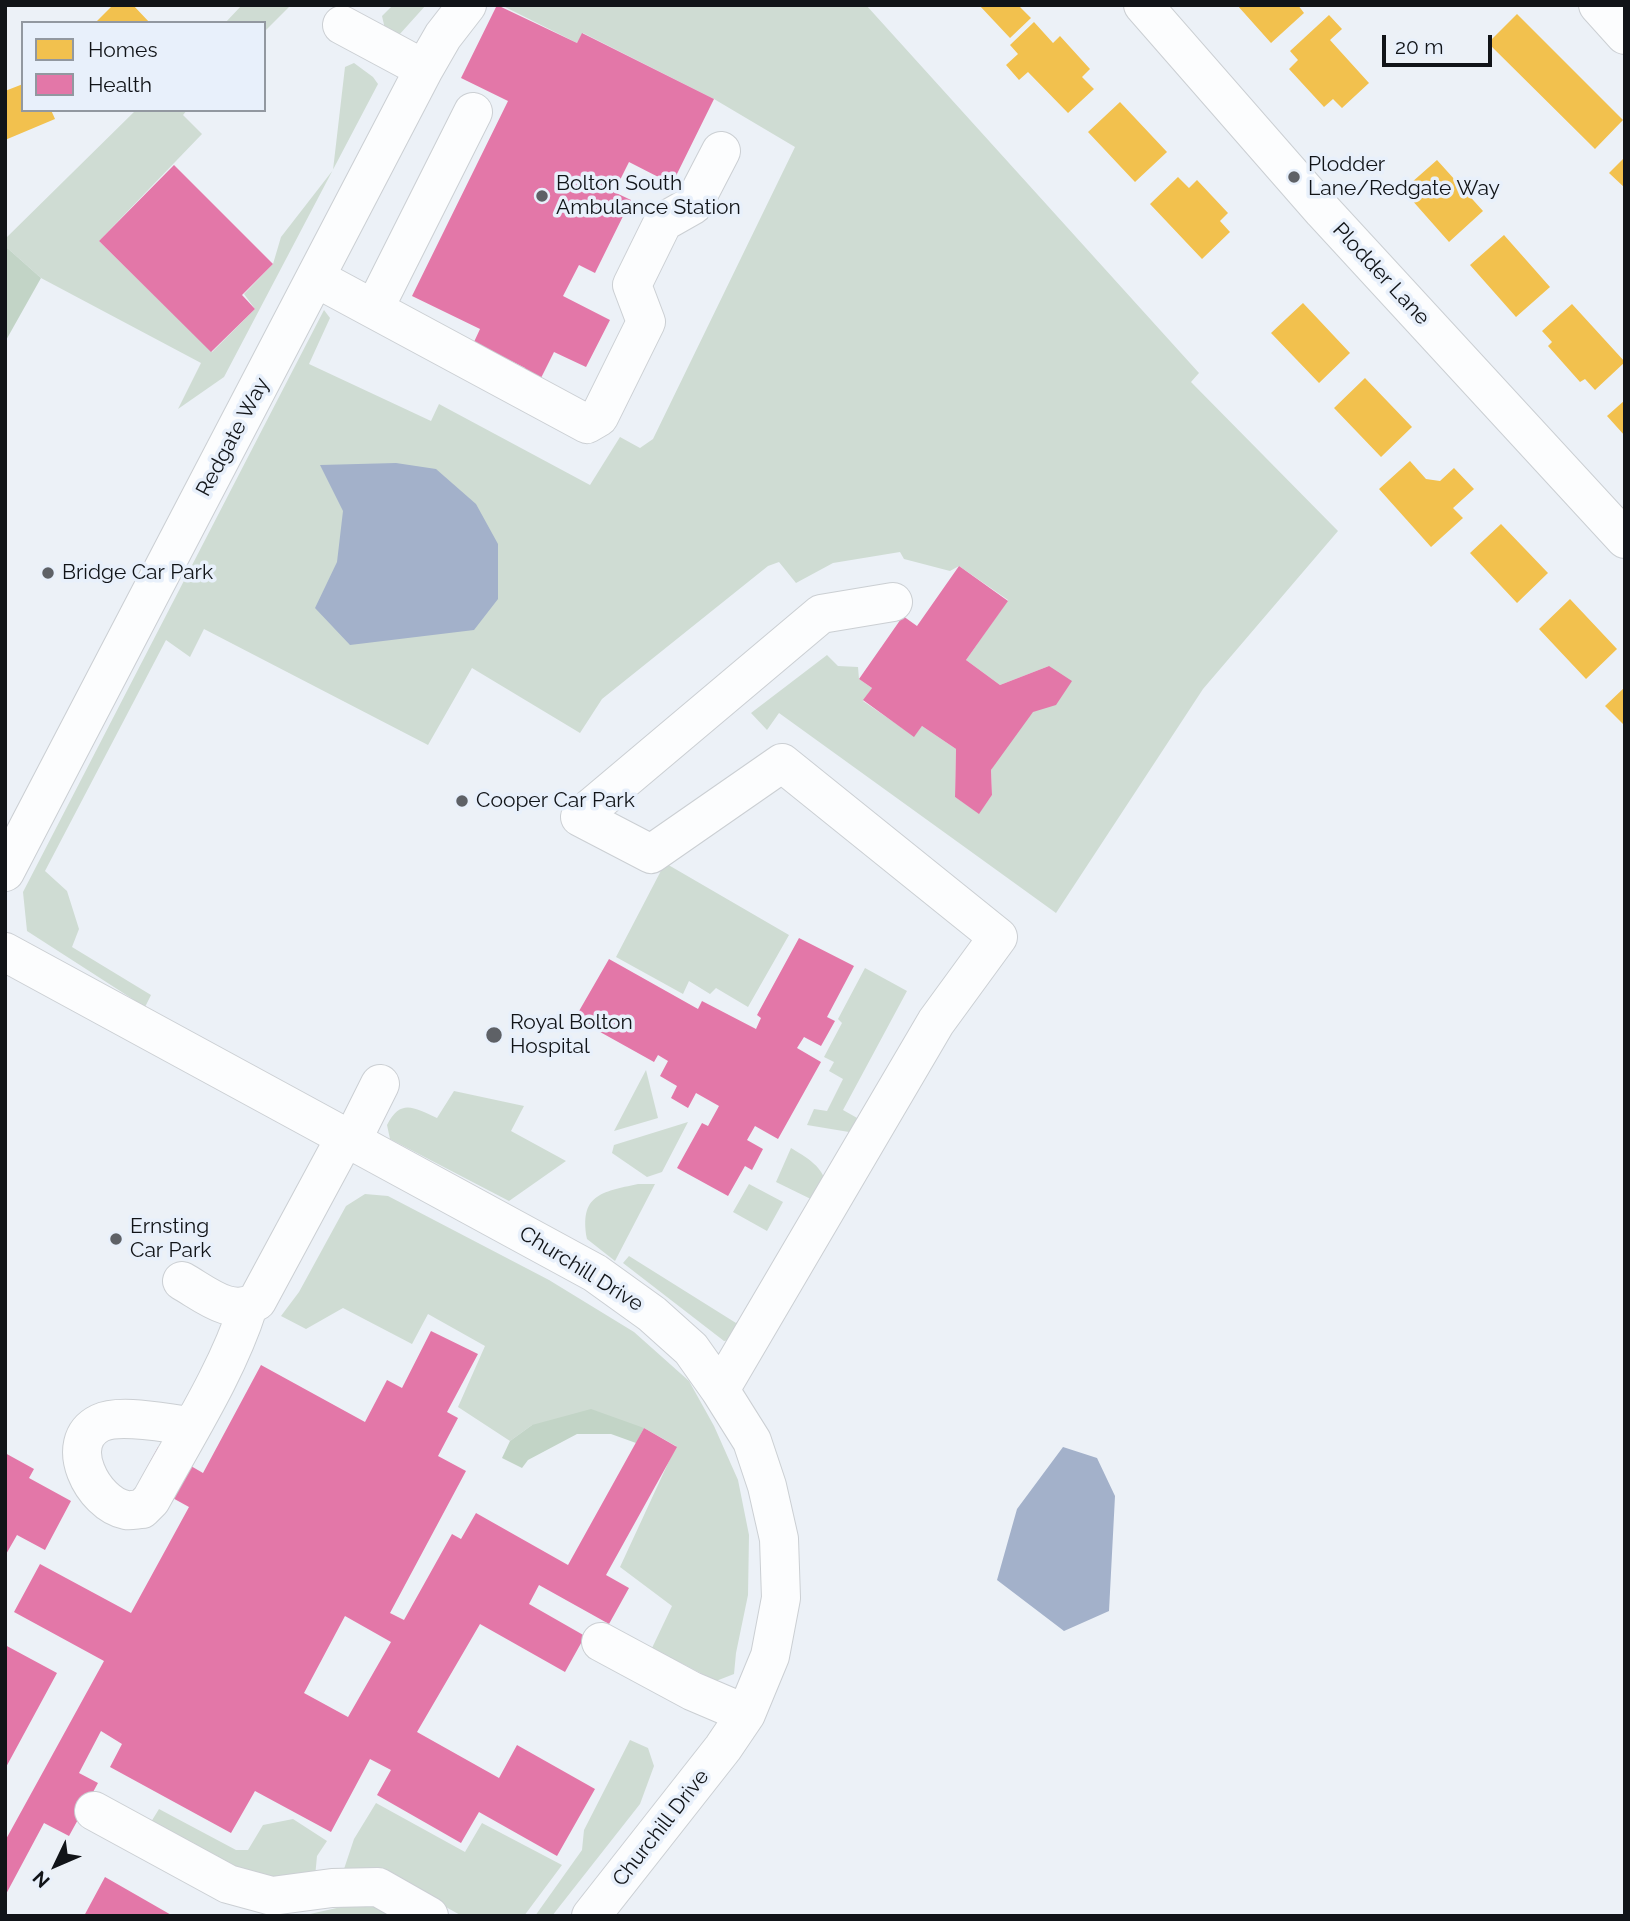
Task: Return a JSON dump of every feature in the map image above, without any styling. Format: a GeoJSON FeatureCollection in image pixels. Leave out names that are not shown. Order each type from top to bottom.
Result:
{"type":"FeatureCollection","features":[{"type":"Feature","properties":{"kind":"street","name":"Redgate Way"},"geometry":{"type":"LineString","coordinates":[[5,872],[425,69],[443,36],[467,5]]}},
{"type":"Feature","properties":{"kind":"street","name":"Plodder Lane"},"geometry":{"type":"LineString","coordinates":[[1143,5],[1323,211],[1625,539]]}},
{"type":"Feature","properties":{"kind":"street"},"geometry":{"type":"LineString","coordinates":[[1598,5],[1625,35]]}},
{"type":"Feature","properties":{"kind":"street"},"geometry":{"type":"LineString","coordinates":[[342,25],[425,69]]}},
{"type":"Feature","properties":{"kind":"street"},"geometry":{"type":"LineString","coordinates":[[374,309],[473,112]]}},
{"type":"Feature","properties":{"kind":"street"},"geometry":{"type":"LineString","coordinates":[[316,278],[587,424],[599,417],[646,322],[632,285],[663,222],[693,205],[721,151]]}},
{"type":"Feature","properties":{"kind":"street"},"geometry":{"type":"LineString","coordinates":[[720,1390],[936,1023],[998,937],[782,763],[651,854],[580,817],[821,614],[893,602]]}},
{"type":"Feature","properties":{"kind":"street","name":"Churchill Drive"},"geometry":{"type":"LineString","coordinates":[[5,952],[595,1273],[652,1314],[691,1349],[752,1441],[767,1486],[779,1539],[781,1598],[770,1656],[746,1714],[723,1748],[591,1916]]}},
{"type":"Feature","properties":{"kind":"street"},"geometry":{"type":"LineString","coordinates":[[182,1281],[238,1309],[257,1301],[380,1084]]}},
{"type":"Feature","properties":{"kind":"street"},"geometry":{"type":"LineString","coordinates":[[191,1426],[238,1337],[248,1307]]}},
{"type":"Feature","properties":{"kind":"street"},"geometry":{"type":"LineString","coordinates":[[601,1642],[692,1692],[746,1714]]}},
{"type":"Feature","properties":{"kind":"street"},"geometry":{"type":"LineString","coordinates":[[94,1811],[228,1884],[272,1896],[332,1888],[378,1887],[429,1916]]}},
{"type":"Feature","properties":{"kind":"shaded area"},"geometry":{"type":"Polygon","coordinates":[[[242,5],[291,5],[266,30],[266,21],[227,21],[242,5]]]}},
{"type":"Feature","properties":{"kind":"shaded area"},"geometry":{"type":"Polygon","coordinates":[[[393,5],[426,5],[399,35],[385,29],[382,16],[393,5]]]}},
{"type":"Feature","properties":{"kind":"shaded area"},"geometry":{"type":"Polygon","coordinates":[[[501,5],[866,5],[1199,373],[1191,382],[1338,531],[1203,689],[1056,913],[779,713],[767,730],[751,713],[827,655],[838,666],[858,667],[859,679],[872,688],[863,701],[914,736],[922,726],[956,749],[955,797],[979,813],[992,795],[991,770],[1049,666],[1000,685],[966,660],[1008,600],[959,566],[950,571],[904,559],[900,552],[833,563],[796,583],[779,562],[768,566],[602,699],[580,733],[472,668],[428,745],[204,629],[190,657],[166,640],[45,871],[67,891],[79,929],[72,947],[151,995],[145,1007],[27,931],[23,892],[324,310],[330,318],[309,364],[431,421],[439,404],[590,485],[620,437],[640,448],[653,439],[795,147],[714,99],[583,33],[577,43],[501,5]]]}},
{"type":"Feature","properties":{"kind":"shaded area"},"geometry":{"type":"Polygon","coordinates":[[[354,63],[378,84],[333,170],[345,67],[354,63]]]}},
{"type":"Feature","properties":{"kind":"shaded area"},"geometry":{"type":"Polygon","coordinates":[[[134,112],[185,112],[183,115],[202,134],[99,241],[212,352],[255,309],[244,294],[273,264],[281,237],[332,171],[224,377],[178,409],[201,363],[41,278],[5,246],[5,239],[134,112]]]}},
{"type":"Feature","properties":{"kind":"shaded area"},"geometry":{"type":"Polygon","coordinates":[[[665,863],[789,935],[748,1007],[716,988],[710,994],[689,981],[683,994],[616,957],[665,863]]]}},
{"type":"Feature","properties":{"kind":"shaded area"},"geometry":{"type":"Polygon","coordinates":[[[865,968],[907,991],[843,1110],[866,1123],[861,1134],[807,1125],[814,1109],[827,1111],[843,1079],[829,1071],[834,1062],[824,1057],[842,1023],[838,1019],[865,968]]]}},
{"type":"Feature","properties":{"kind":"shaded area"},"geometry":{"type":"Polygon","coordinates":[[[646,1070],[658,1118],[614,1131],[646,1070]]]}},
{"type":"Feature","properties":{"kind":"shaded area"},"geometry":{"type":"Polygon","coordinates":[[[454,1091],[524,1106],[511,1131],[566,1161],[509,1201],[390,1139],[387,1125],[397,1111],[403,1108],[415,1109],[437,1118],[454,1091]]]}},
{"type":"Feature","properties":{"kind":"shaded area"},"geometry":{"type":"Polygon","coordinates":[[[688,1122],[662,1172],[647,1177],[612,1153],[614,1145],[688,1122]]]}},
{"type":"Feature","properties":{"kind":"shaded area"},"geometry":{"type":"Polygon","coordinates":[[[791,1148],[819,1168],[825,1180],[825,1189],[819,1203],[776,1182],[791,1148]]]}},
{"type":"Feature","properties":{"kind":"shaded area"},"geometry":{"type":"Polygon","coordinates":[[[638,1184],[655,1184],[615,1261],[587,1239],[586,1213],[590,1204],[603,1193],[638,1184]]]}},
{"type":"Feature","properties":{"kind":"shaded area"},"geometry":{"type":"Polygon","coordinates":[[[749,1184],[783,1202],[767,1231],[733,1212],[749,1184]]]}},
{"type":"Feature","properties":{"kind":"shaded area"},"geometry":{"type":"Polygon","coordinates":[[[365,1194],[388,1196],[549,1280],[634,1332],[689,1381],[714,1426],[738,1480],[749,1535],[748,1595],[734,1674],[716,1681],[652,1648],[672,1606],[620,1567],[676,1446],[644,1428],[532,1425],[510,1441],[458,1407],[485,1346],[428,1314],[412,1344],[343,1308],[306,1329],[281,1316],[299,1292],[346,1206],[365,1194]]]}},
{"type":"Feature","properties":{"kind":"shaded area"},"geometry":{"type":"Polygon","coordinates":[[[629,1256],[736,1323],[750,1307],[737,1339],[724,1341],[623,1263],[629,1256]]]}},
{"type":"Feature","properties":{"kind":"shaded area"},"geometry":{"type":"Polygon","coordinates":[[[630,1740],[648,1748],[654,1766],[640,1804],[552,1916],[535,1916],[582,1850],[584,1830],[630,1740]]]}},
{"type":"Feature","properties":{"kind":"shaded area"},"geometry":{"type":"Polygon","coordinates":[[[376,1803],[465,1852],[482,1823],[562,1865],[524,1916],[462,1916],[381,1871],[344,1869],[354,1839],[376,1803]]]}},
{"type":"Feature","properties":{"kind":"shaded area"},"geometry":{"type":"Polygon","coordinates":[[[159,1809],[236,1850],[248,1850],[263,1825],[293,1819],[327,1841],[317,1856],[315,1877],[268,1883],[151,1822],[159,1809]]]}},
{"type":"Feature","properties":{"kind":"shaded area"},"geometry":{"type":"Polygon","coordinates":[[[350,1905],[379,1906],[396,1916],[301,1916],[350,1905]]]}},
{"type":"Feature","properties":{"kind":"green space"},"geometry":{"type":"Polygon","coordinates":[[[5,246],[41,278],[5,342],[5,246]]]}},
{"type":"Feature","properties":{"kind":"green space"},"geometry":{"type":"Polygon","coordinates":[[[591,1409],[644,1428],[636,1443],[611,1434],[577,1434],[528,1460],[522,1468],[502,1458],[510,1441],[532,1425],[591,1409]]]}},
{"type":"Feature","properties":{"kind":"water"},"geometry":{"type":"Polygon","coordinates":[[[396,463],[436,469],[476,504],[498,544],[498,599],[474,630],[350,645],[315,608],[337,562],[343,511],[320,465],[396,463]]]}},
{"type":"Feature","properties":{"kind":"water"},"geometry":{"type":"Polygon","coordinates":[[[1063,1447],[1097,1458],[1115,1496],[1109,1611],[1064,1631],[997,1580],[1017,1509],[1063,1447]]]}},
{"type":"Feature","properties":{"kind":"building: Homes"},"geometry":{"type":"Polygon","coordinates":[[[113,5],[133,5],[148,21],[97,21],[113,5]]]}},
{"type":"Feature","properties":{"kind":"building: Homes"},"geometry":{"type":"Polygon","coordinates":[[[979,5],[1022,5],[1020,7],[1031,18],[1010,38],[979,5]]]}},
{"type":"Feature","properties":{"kind":"building: Homes"},"geometry":{"type":"Polygon","coordinates":[[[1237,5],[1298,5],[1304,13],[1271,43],[1237,5]]]}},
{"type":"Feature","properties":{"kind":"building: Homes"},"geometry":{"type":"Polygon","coordinates":[[[1517,14],[1623,120],[1595,149],[1488,43],[1517,14]]]}},
{"type":"Feature","properties":{"kind":"building: Homes"},"geometry":{"type":"Polygon","coordinates":[[[1329,15],[1342,29],[1330,40],[1369,83],[1342,108],[1333,99],[1324,107],[1289,69],[1298,60],[1290,51],[1329,15]]]}},
{"type":"Feature","properties":{"kind":"building: Homes"},"geometry":{"type":"Polygon","coordinates":[[[1034,22],[1053,43],[1060,36],[1090,69],[1082,77],[1094,89],[1068,113],[1028,72],[1019,80],[1006,65],[1018,54],[1010,45],[1034,22]]]}},
{"type":"Feature","properties":{"kind":"building: Homes"},"geometry":{"type":"Polygon","coordinates":[[[21,85],[21,112],[52,112],[55,119],[5,140],[5,91],[21,85]]]}},
{"type":"Feature","properties":{"kind":"building: Homes"},"geometry":{"type":"Polygon","coordinates":[[[1120,102],[1167,152],[1135,182],[1088,132],[1120,102]]]}},
{"type":"Feature","properties":{"kind":"building: Homes"},"geometry":{"type":"Polygon","coordinates":[[[1625,157],[1625,188],[1609,173],[1625,157]]]}},
{"type":"Feature","properties":{"kind":"building: Homes"},"geometry":{"type":"Polygon","coordinates":[[[1437,160],[1483,211],[1449,242],[1403,190],[1437,160]]]}},
{"type":"Feature","properties":{"kind":"building: Homes"},"geometry":{"type":"Polygon","coordinates":[[[1178,177],[1189,188],[1197,180],[1228,213],[1220,221],[1230,232],[1202,259],[1150,204],[1178,177]]]}},
{"type":"Feature","properties":{"kind":"building: Homes"},"geometry":{"type":"Polygon","coordinates":[[[1504,235],[1550,287],[1516,317],[1470,265],[1504,235]]]}},
{"type":"Feature","properties":{"kind":"building: Homes"},"geometry":{"type":"Polygon","coordinates":[[[1303,303],[1350,353],[1319,383],[1271,333],[1303,303]]]}},
{"type":"Feature","properties":{"kind":"building: Homes"},"geometry":{"type":"Polygon","coordinates":[[[1572,304],[1625,362],[1595,390],[1585,379],[1580,382],[1548,346],[1552,342],[1542,331],[1572,304]]]}},
{"type":"Feature","properties":{"kind":"building: Homes"},"geometry":{"type":"Polygon","coordinates":[[[1365,378],[1412,427],[1381,457],[1334,408],[1365,378]]]}},
{"type":"Feature","properties":{"kind":"building: Homes"},"geometry":{"type":"Polygon","coordinates":[[[1625,400],[1625,436],[1607,416],[1625,400]]]}},
{"type":"Feature","properties":{"kind":"building: Homes"},"geometry":{"type":"Polygon","coordinates":[[[1410,461],[1426,479],[1440,481],[1454,468],[1474,489],[1453,508],[1463,518],[1431,547],[1379,489],[1410,461]]]}},
{"type":"Feature","properties":{"kind":"building: Homes"},"geometry":{"type":"Polygon","coordinates":[[[1501,524],[1548,573],[1517,603],[1470,553],[1501,524]]]}},
{"type":"Feature","properties":{"kind":"building: Homes"},"geometry":{"type":"Polygon","coordinates":[[[1570,599],[1617,649],[1586,679],[1539,629],[1570,599]]]}},
{"type":"Feature","properties":{"kind":"building: Homes"},"geometry":{"type":"Polygon","coordinates":[[[1625,687],[1625,726],[1605,706],[1625,687]]]}},
{"type":"Feature","properties":{"kind":"building: Health","name":"Bolton South Ambulance Station"},"geometry":{"type":"Polygon","coordinates":[[[497,5],[577,43],[582,33],[714,99],[672,184],[629,162],[614,192],[631,200],[595,273],[579,265],[563,296],[610,320],[586,367],[554,352],[540,380],[523,371],[525,368],[474,342],[480,329],[412,296],[508,101],[461,78],[497,5]]]}},
{"type":"Feature","properties":{"kind":"building: Health"},"geometry":{"type":"Polygon","coordinates":[[[174,165],[273,264],[242,295],[255,309],[211,352],[99,241],[174,165]]]}},
{"type":"Feature","properties":{"kind":"building: Health"},"geometry":{"type":"Polygon","coordinates":[[[959,566],[1008,601],[966,660],[1000,685],[1049,666],[1072,681],[1056,705],[1033,712],[991,770],[992,795],[979,814],[955,797],[956,749],[922,726],[914,737],[863,700],[872,688],[859,679],[903,616],[917,626],[959,566]]]}},
{"type":"Feature","properties":{"kind":"building: Health"},"geometry":{"type":"Polygon","coordinates":[[[799,938],[854,966],[827,1017],[835,1021],[821,1046],[804,1037],[797,1048],[821,1062],[778,1139],[755,1126],[747,1140],[763,1149],[752,1170],[745,1166],[728,1196],[677,1168],[702,1123],[708,1126],[719,1106],[696,1093],[688,1108],[671,1098],[677,1086],[660,1076],[668,1061],[658,1055],[654,1062],[575,1018],[609,959],[698,1009],[702,1001],[756,1029],[761,1018],[757,1015],[799,938]]]}},
{"type":"Feature","properties":{"kind":"building: Health"},"geometry":{"type":"Polygon","coordinates":[[[431,1331],[478,1354],[447,1412],[458,1418],[438,1456],[466,1471],[390,1613],[404,1620],[452,1534],[461,1539],[476,1513],[568,1565],[644,1428],[677,1447],[606,1575],[629,1588],[609,1624],[539,1585],[529,1604],[585,1636],[565,1672],[480,1624],[417,1732],[499,1778],[517,1745],[595,1789],[557,1856],[479,1812],[461,1843],[377,1795],[391,1770],[370,1759],[331,1832],[255,1791],[231,1833],[110,1767],[122,1744],[101,1731],[79,1773],[98,1783],[69,1836],[44,1823],[5,1896],[5,1841],[104,1661],[14,1612],[40,1564],[131,1613],[189,1507],[140,1480],[158,1447],[203,1473],[261,1365],[365,1422],[387,1380],[402,1388],[431,1331]],[[345,1616],[304,1693],[348,1717],[391,1642],[345,1616]]]}},
{"type":"Feature","properties":{"kind":"building: Health"},"geometry":{"type":"Polygon","coordinates":[[[5,1453],[34,1469],[29,1478],[71,1501],[45,1550],[17,1535],[5,1556],[5,1453]]]}},
{"type":"Feature","properties":{"kind":"building: Health"},"geometry":{"type":"Polygon","coordinates":[[[5,1645],[57,1673],[5,1769],[5,1645]]]}},
{"type":"Feature","properties":{"kind":"building: Health"},"geometry":{"type":"Polygon","coordinates":[[[105,1877],[173,1916],[84,1916],[105,1877]]]}},
{"type":"Feature","properties":{"kind":"place","name":"Plodder Lane/Redgate Way"},"geometry":{"type":"Point","coordinates":[1294,177]}},
{"type":"Feature","properties":{"kind":"place","name":"Bolton South Ambulance Station"},"geometry":{"type":"Point","coordinates":[542,196]}},
{"type":"Feature","properties":{"kind":"place","name":"Bridge Car Park"},"geometry":{"type":"Point","coordinates":[48,573]}},
{"type":"Feature","properties":{"kind":"place","name":"Cooper Car Park"},"geometry":{"type":"Point","coordinates":[462,801]}},
{"type":"Feature","properties":{"kind":"place","name":"Royal Bolton Hospital"},"geometry":{"type":"Point","coordinates":[494,1035]}},
{"type":"Feature","properties":{"kind":"place","name":"Ernsting Car Park"},"geometry":{"type":"Point","coordinates":[116,1239]}}]}
